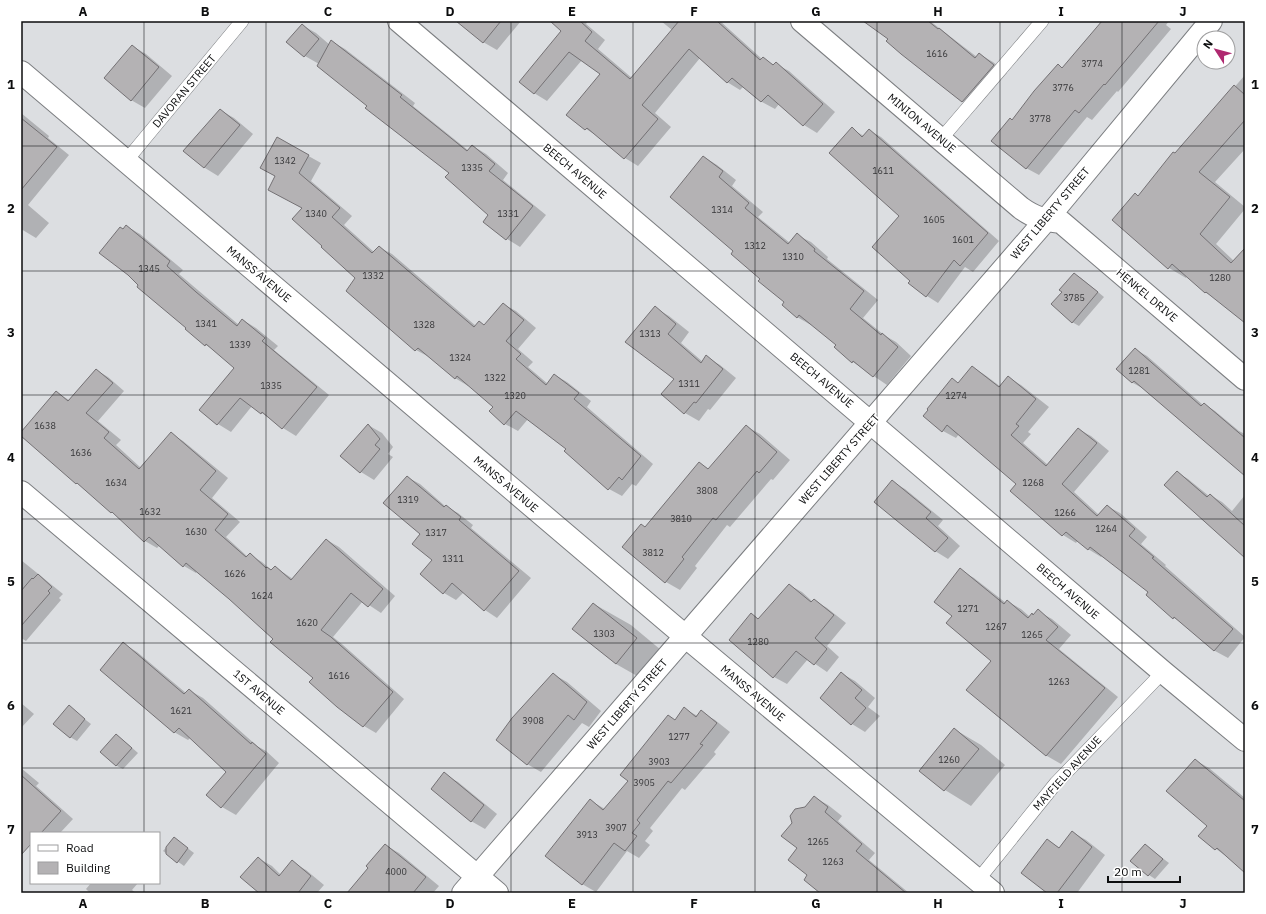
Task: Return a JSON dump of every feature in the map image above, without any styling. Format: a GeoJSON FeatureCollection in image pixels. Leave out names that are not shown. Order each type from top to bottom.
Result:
{"type":"FeatureCollection","features":[{"type":"Feature","properties":{"kind":"street","name":"BEECH AVENUE"},"geometry":{"type":"LineString","coordinates":[[399,21],[871,422],[1162,672],[1245,740]]}},
{"type":"Feature","properties":{"kind":"street","name":"MINION AVENUE"},"geometry":{"type":"LineString","coordinates":[[802,21],[1021,208],[1032,216],[1045,220]]}},
{"type":"Feature","properties":{"kind":"street","name":"WEST LIBERTY STREET"},"geometry":{"type":"LineString","coordinates":[[463,893],[1045,220],[1211,21]]}},
{"type":"Feature","properties":{"kind":"street","name":"MANSS AVENUE"},"geometry":{"type":"LineString","coordinates":[[21,72],[685,636],[986,886]]}},
{"type":"Feature","properties":{"kind":"street","name":"HENKEL DRIVE"},"geometry":{"type":"LineString","coordinates":[[1045,220],[1061,222],[1245,379]]}},
{"type":"Feature","properties":{"kind":"street","name":"1ST AVENUE"},"geometry":{"type":"LineString","coordinates":[[21,492],[497,893]]}},
{"type":"Feature","properties":{"kind":"lane","name":"DAVORAN STREET"},"geometry":{"type":"LineString","coordinates":[[126,161],[242,21]]}},
{"type":"Feature","properties":{"kind":"lane"},"geometry":{"type":"LineString","coordinates":[[941,139],[1042,21]]}},
{"type":"Feature","properties":{"kind":"lane","name":"MAYFIELD AVENUE"},"geometry":{"type":"LineString","coordinates":[[986,886],[1056,783],[1162,672]]}},
{"type":"Feature","properties":{"kind":"building"},"geometry":{"type":"Polygon","coordinates":[[[456,21],[501,21],[483,43],[456,21]]]}},
{"type":"Feature","properties":{"kind":"building"},"geometry":{"type":"Polygon","coordinates":[[[550,21],[580,21],[592,32],[585,41],[630,79],[679,21],[717,21],[760,60],[763,57],[773,65],[776,62],[823,104],[803,126],[768,95],[761,102],[732,78],[727,83],[689,49],[642,105],[658,119],[624,159],[587,128],[585,130],[566,115],[600,74],[569,52],[534,94],[519,82],[561,31],[550,21]]]}},
{"type":"Feature","properties":{"kind":"building"},"geometry":{"type":"Polygon","coordinates":[[[863,21],[928,21],[938,29],[939,28],[975,58],[979,53],[994,65],[962,102],[901,54],[886,41],[888,39],[863,21]]]}},
{"type":"Feature","properties":{"kind":"building"},"geometry":{"type":"Polygon","coordinates":[[[1102,21],[1159,21],[1105,85],[1104,84],[1079,113],[1075,110],[1026,169],[991,141],[1010,118],[1012,120],[1034,91],[1058,64],[1062,68],[1102,21]]]}},
{"type":"Feature","properties":{"kind":"building"},"geometry":{"type":"Polygon","coordinates":[[[302,24],[319,39],[304,57],[286,42],[302,24]]]}},
{"type":"Feature","properties":{"kind":"building"},"geometry":{"type":"Polygon","coordinates":[[[331,40],[402,95],[400,97],[467,151],[472,145],[495,164],[489,171],[533,206],[506,240],[483,222],[488,215],[445,177],[449,173],[365,108],[367,106],[317,66],[331,40]]]}},
{"type":"Feature","properties":{"kind":"building"},"geometry":{"type":"Polygon","coordinates":[[[132,45],[159,67],[131,101],[104,78],[132,45]]]}},
{"type":"Feature","properties":{"kind":"building"},"geometry":{"type":"Polygon","coordinates":[[[1234,85],[1245,95],[1245,120],[1199,172],[1230,197],[1200,234],[1231,263],[1245,248],[1245,323],[1206,292],[1205,293],[1172,264],[1168,269],[1112,220],[1135,193],[1138,196],[1173,152],[1175,153],[1234,85]]]}},
{"type":"Feature","properties":{"kind":"building"},"geometry":{"type":"Polygon","coordinates":[[[220,109],[240,125],[204,168],[183,151],[220,109]]]}},
{"type":"Feature","properties":{"kind":"building"},"geometry":{"type":"Polygon","coordinates":[[[21,118],[57,147],[21,190],[21,118]]]}},
{"type":"Feature","properties":{"kind":"building"},"geometry":{"type":"Polygon","coordinates":[[[852,127],[862,137],[869,129],[988,233],[960,266],[954,260],[926,297],[908,283],[910,281],[872,247],[899,216],[829,153],[852,127]]]}},
{"type":"Feature","properties":{"kind":"building"},"geometry":{"type":"Polygon","coordinates":[[[277,137],[309,155],[299,173],[340,208],[332,217],[372,253],[379,246],[474,327],[479,321],[484,325],[503,303],[524,320],[506,341],[521,354],[516,359],[546,385],[554,374],[579,393],[574,399],[641,456],[622,480],[619,477],[608,490],[564,451],[566,449],[516,411],[504,425],[489,411],[493,407],[457,376],[455,379],[418,348],[415,351],[346,291],[355,278],[292,219],[302,208],[268,190],[275,176],[260,168],[277,137]]]}},
{"type":"Feature","properties":{"kind":"building"},"geometry":{"type":"Polygon","coordinates":[[[703,156],[723,171],[719,177],[749,203],[745,208],[788,244],[797,233],[815,249],[814,251],[864,291],[850,309],[898,347],[873,377],[853,361],[852,363],[834,347],[836,345],[799,315],[797,318],[782,305],[784,302],[758,281],[760,279],[731,254],[733,251],[670,197],[703,156]]]}},
{"type":"Feature","properties":{"kind":"building"},"geometry":{"type":"Polygon","coordinates":[[[126,225],[170,261],[167,266],[196,292],[237,326],[242,319],[265,338],[262,341],[317,387],[282,429],[262,412],[261,414],[240,398],[217,425],[199,410],[234,368],[206,344],[205,346],[185,329],[186,328],[137,287],[138,285],[128,275],[99,253],[120,227],[123,229],[126,225]]]}},
{"type":"Feature","properties":{"kind":"building"},"geometry":{"type":"Polygon","coordinates":[[[1074,273],[1098,292],[1072,323],[1051,304],[1062,292],[1059,290],[1074,273]]]}},
{"type":"Feature","properties":{"kind":"building"},"geometry":{"type":"Polygon","coordinates":[[[655,306],[676,324],[668,334],[701,363],[706,355],[723,369],[696,403],[694,402],[684,414],[661,394],[674,379],[625,342],[655,306]]]}},
{"type":"Feature","properties":{"kind":"building"},"geometry":{"type":"Polygon","coordinates":[[[1135,348],[1201,406],[1204,403],[1245,438],[1245,476],[1134,381],[1132,383],[1116,369],[1135,348]]]}},
{"type":"Feature","properties":{"kind":"building"},"geometry":{"type":"Polygon","coordinates":[[[972,366],[999,387],[1008,376],[1036,399],[1016,424],[1019,426],[1011,435],[1046,466],[1078,428],[1097,443],[1062,484],[1097,516],[1107,505],[1135,529],[1129,536],[1233,629],[1214,651],[1174,617],[1173,619],[1146,595],[1148,592],[1090,547],[1088,550],[1066,532],[1062,536],[1010,491],[1016,484],[947,425],[942,432],[923,416],[952,378],[958,383],[972,366]]]}},
{"type":"Feature","properties":{"kind":"building"},"geometry":{"type":"Polygon","coordinates":[[[96,369],[113,383],[86,413],[109,432],[104,438],[139,469],[171,432],[216,471],[200,490],[228,514],[215,530],[246,557],[250,553],[266,568],[267,567],[271,570],[275,566],[291,580],[326,539],[383,589],[368,607],[351,593],[321,630],[331,637],[393,692],[363,727],[337,707],[309,682],[313,678],[270,642],[273,639],[229,599],[186,563],[183,567],[149,537],[144,542],[112,512],[111,513],[77,483],[76,484],[21,436],[21,432],[56,391],[68,401],[96,369]]]}},
{"type":"Feature","properties":{"kind":"building"},"geometry":{"type":"Polygon","coordinates":[[[368,424],[380,439],[375,445],[380,449],[360,473],[340,456],[368,424]]]}},
{"type":"Feature","properties":{"kind":"building"},"geometry":{"type":"Polygon","coordinates":[[[746,425],[777,452],[759,473],[757,471],[716,520],[713,518],[682,557],[684,559],[665,583],[622,547],[641,524],[645,527],[699,462],[708,469],[746,425]]]}},
{"type":"Feature","properties":{"kind":"building"},"geometry":{"type":"Polygon","coordinates":[[[1177,471],[1207,497],[1210,494],[1245,526],[1245,558],[1164,485],[1177,471]]]}},
{"type":"Feature","properties":{"kind":"building"},"geometry":{"type":"Polygon","coordinates":[[[407,476],[444,507],[446,505],[461,517],[459,520],[519,571],[484,611],[452,583],[443,594],[420,574],[432,560],[412,544],[420,534],[383,503],[407,476]]]}},
{"type":"Feature","properties":{"kind":"building"},"geometry":{"type":"Polygon","coordinates":[[[892,480],[931,512],[926,518],[948,538],[935,552],[874,502],[892,480]]]}},
{"type":"Feature","properties":{"kind":"building"},"geometry":{"type":"Polygon","coordinates":[[[960,568],[1004,604],[1007,600],[1028,618],[1038,609],[1058,627],[1046,640],[1105,688],[1046,756],[966,690],[991,661],[946,623],[952,616],[934,602],[960,568]]]}},
{"type":"Feature","properties":{"kind":"building"},"geometry":{"type":"Polygon","coordinates":[[[38,574],[52,587],[48,591],[50,593],[21,626],[21,591],[32,578],[33,579],[38,574]]]}},
{"type":"Feature","properties":{"kind":"building"},"geometry":{"type":"Polygon","coordinates":[[[789,584],[811,602],[814,599],[834,615],[815,638],[827,649],[814,665],[796,651],[773,678],[729,640],[751,613],[758,619],[789,584]]]}},
{"type":"Feature","properties":{"kind":"building"},"geometry":{"type":"Polygon","coordinates":[[[593,603],[637,638],[616,664],[572,629],[593,603]]]}},
{"type":"Feature","properties":{"kind":"building"},"geometry":{"type":"Polygon","coordinates":[[[123,642],[184,694],[189,689],[251,744],[252,742],[266,754],[221,808],[206,795],[226,772],[179,728],[174,733],[100,670],[123,642]]]}},
{"type":"Feature","properties":{"kind":"building"},"geometry":{"type":"Polygon","coordinates":[[[841,672],[862,690],[855,698],[866,708],[851,725],[820,698],[841,672]]]}},
{"type":"Feature","properties":{"kind":"building"},"geometry":{"type":"Polygon","coordinates":[[[553,673],[587,702],[574,720],[568,715],[527,765],[496,740],[512,718],[553,673]]]}},
{"type":"Feature","properties":{"kind":"building"},"geometry":{"type":"Polygon","coordinates":[[[69,705],[85,719],[70,738],[53,724],[69,705]]]}},
{"type":"Feature","properties":{"kind":"building"},"geometry":{"type":"Polygon","coordinates":[[[684,707],[696,717],[701,710],[717,723],[700,744],[703,745],[689,762],[671,783],[668,781],[637,820],[640,823],[632,833],[637,836],[625,851],[614,843],[582,885],[545,856],[590,799],[603,810],[628,781],[620,775],[668,715],[675,720],[684,707]]]}},
{"type":"Feature","properties":{"kind":"building"},"geometry":{"type":"Polygon","coordinates":[[[954,728],[979,749],[944,791],[919,771],[954,728]]]}},
{"type":"Feature","properties":{"kind":"building"},"geometry":{"type":"Polygon","coordinates":[[[116,734],[132,748],[116,766],[100,752],[116,734]]]}},
{"type":"Feature","properties":{"kind":"building"},"geometry":{"type":"Polygon","coordinates":[[[1195,759],[1245,801],[1245,873],[1217,848],[1215,850],[1198,836],[1207,826],[1166,791],[1195,759]]]}},
{"type":"Feature","properties":{"kind":"building"},"geometry":{"type":"Polygon","coordinates":[[[444,772],[484,805],[471,822],[431,789],[444,772]]]}},
{"type":"Feature","properties":{"kind":"building"},"geometry":{"type":"Polygon","coordinates":[[[21,775],[61,811],[42,832],[30,832],[30,845],[21,855],[21,775]]]}},
{"type":"Feature","properties":{"kind":"building"},"geometry":{"type":"Polygon","coordinates":[[[814,796],[828,807],[825,812],[862,844],[856,851],[906,893],[820,893],[804,880],[807,875],[788,860],[797,848],[781,836],[792,823],[790,816],[795,809],[805,807],[814,796]]]}},
{"type":"Feature","properties":{"kind":"building"},"geometry":{"type":"Polygon","coordinates":[[[1072,831],[1092,847],[1057,893],[1047,893],[1021,873],[1047,839],[1059,848],[1072,831]]]}},
{"type":"Feature","properties":{"kind":"building"},"geometry":{"type":"Polygon","coordinates":[[[174,837],[188,848],[177,863],[166,854],[166,847],[174,837]]]}},
{"type":"Feature","properties":{"kind":"building"},"geometry":{"type":"Polygon","coordinates":[[[385,844],[426,877],[413,893],[347,893],[368,868],[366,866],[385,844]]]}},
{"type":"Feature","properties":{"kind":"building"},"geometry":{"type":"Polygon","coordinates":[[[1145,844],[1163,859],[1148,876],[1130,861],[1145,844]]]}},
{"type":"Feature","properties":{"kind":"building"},"geometry":{"type":"Polygon","coordinates":[[[258,857],[279,876],[292,860],[311,876],[298,893],[259,893],[240,877],[258,857]]]}}]}
